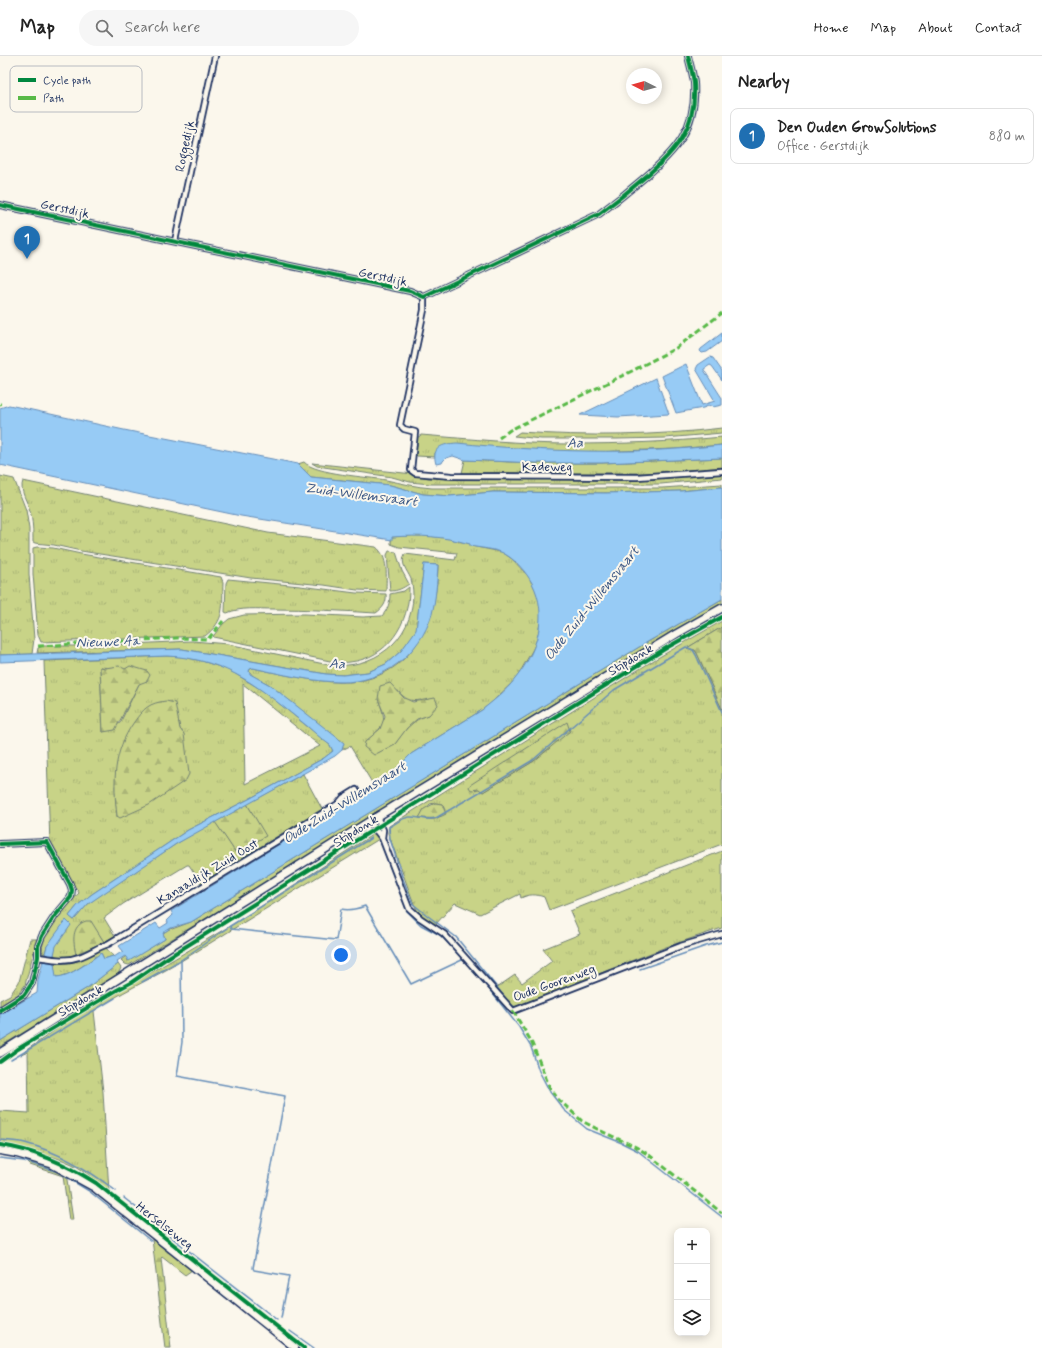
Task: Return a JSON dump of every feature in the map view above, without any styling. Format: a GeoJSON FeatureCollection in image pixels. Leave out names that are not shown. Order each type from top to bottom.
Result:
{"type":"FeatureCollection","features":[{"type":"Feature","properties":{"kind":"main road","name":"Stipdonk"},"geometry":{"type":"LineString","coordinates":[[0,1053],[370,821],[676,634],[722,608]]}},
{"type":"Feature","properties":{"kind":"street","name":"Roggedijk"},"geometry":{"type":"LineString","coordinates":[[175,241],[215,56]]}},
{"type":"Feature","properties":{"kind":"street"},"geometry":{"type":"LineString","coordinates":[[424,297],[599,214],[621,198],[660,165],[678,145],[688,128],[693,102],[694,82],[688,56]]}},
{"type":"Feature","properties":{"kind":"street","name":"Gerstdijk"},"geometry":{"type":"LineString","coordinates":[[0,205],[410,291],[424,297]]}},
{"type":"Feature","properties":{"kind":"street","name":"Kadeweg"},"geometry":{"type":"LineString","coordinates":[[424,297],[424,310],[400,425],[404,429],[415,432],[411,470],[415,473],[452,476],[637,477],[722,471]]}},
{"type":"Feature","properties":{"kind":"street","name":"Kanaaldijk Zuid Oost"},"geometry":{"type":"LineString","coordinates":[[38,957],[64,960],[79,957],[100,946],[108,944],[338,804],[343,798],[356,790]]}},
{"type":"Feature","properties":{"kind":"street","name":"Oude Goorenweg"},"geometry":{"type":"LineString","coordinates":[[378,817],[383,830],[382,838]]}},
{"type":"Feature","properties":{"kind":"street","name":"Oude Goorenweg"},"geometry":{"type":"LineString","coordinates":[[370,821],[382,838],[409,908],[420,918],[444,934],[513,1011],[681,946],[722,934]]}},
{"type":"Feature","properties":{"kind":"street"},"geometry":{"type":"LineString","coordinates":[[0,844],[46,842],[72,890],[71,897],[55,916],[42,936],[38,946],[38,957],[32,983],[24,995],[0,1010]]}},
{"type":"Feature","properties":{"kind":"street","name":"Herselseweg"},"geometry":{"type":"LineString","coordinates":[[0,1151],[17,1154],[51,1164],[93,1187],[295,1348]]}},
{"type":"Feature","properties":{"kind":"green space"},"geometry":{"type":"Polygon","coordinates":[[[722,428],[722,433],[665,438],[541,439],[514,436],[520,432],[571,435],[621,435],[672,433],[722,428]]]}},
{"type":"Feature","properties":{"kind":"green space"},"geometry":{"type":"Polygon","coordinates":[[[421,435],[552,444],[608,444],[722,437],[722,445],[674,449],[594,452],[448,444],[435,453],[435,457],[417,456],[415,454],[417,438],[421,435]]]}},
{"type":"Feature","properties":{"kind":"green space"},"geometry":{"type":"Polygon","coordinates":[[[722,458],[722,467],[660,473],[462,473],[465,460],[537,463],[602,463],[722,458]]]}},
{"type":"Feature","properties":{"kind":"green space"},"geometry":{"type":"Polygon","coordinates":[[[304,462],[310,466],[330,472],[432,488],[662,488],[722,484],[722,487],[681,491],[606,493],[493,492],[450,496],[423,494],[390,485],[311,477],[298,464],[304,462]]]}},
{"type":"Feature","properties":{"kind":"green space"},"geometry":{"type":"Polygon","coordinates":[[[312,463],[413,474],[428,478],[661,478],[722,472],[722,478],[661,484],[430,484],[317,466],[312,463]]]}},
{"type":"Feature","properties":{"kind":"green space"},"geometry":{"type":"Polygon","coordinates":[[[0,476],[14,479],[26,510],[29,529],[29,574],[34,639],[32,654],[0,655],[0,476]]]}},
{"type":"Feature","properties":{"kind":"green space"},"geometry":{"type":"Polygon","coordinates":[[[23,481],[268,533],[376,547],[383,556],[385,562],[386,591],[357,590],[324,585],[251,578],[35,543],[33,542],[31,515],[22,489],[23,481]]]}},
{"type":"Feature","properties":{"kind":"green space"},"geometry":{"type":"Polygon","coordinates":[[[418,535],[447,538],[471,544],[471,546],[502,552],[512,559],[530,578],[540,603],[541,614],[538,637],[516,679],[482,710],[411,754],[389,776],[374,786],[350,746],[342,750],[343,748],[338,738],[325,730],[270,685],[253,676],[249,671],[253,668],[327,682],[350,682],[372,678],[390,669],[405,658],[417,643],[426,625],[433,606],[437,586],[438,565],[424,564],[416,631],[401,651],[386,664],[368,672],[343,675],[326,674],[182,649],[37,653],[38,648],[44,646],[92,646],[192,641],[228,644],[329,665],[361,663],[388,649],[406,626],[411,611],[413,594],[411,579],[403,561],[405,554],[455,560],[457,553],[399,547],[391,544],[391,537],[418,535]],[[398,691],[378,699],[384,719],[383,724],[377,732],[365,742],[395,744],[405,730],[413,723],[429,715],[421,700],[414,701],[405,698],[398,691]]]}},
{"type":"Feature","properties":{"kind":"green space"},"geometry":{"type":"Polygon","coordinates":[[[33,548],[53,548],[221,577],[223,582],[223,598],[220,618],[212,630],[205,636],[41,642],[38,635],[33,574],[33,548]]]}},
{"type":"Feature","properties":{"kind":"green space"},"geometry":{"type":"Polygon","coordinates":[[[389,551],[396,552],[402,571],[409,584],[393,591],[390,591],[387,555],[389,551]]]}},
{"type":"Feature","properties":{"kind":"green space"},"geometry":{"type":"Polygon","coordinates":[[[228,579],[356,593],[386,594],[386,600],[383,607],[376,613],[244,609],[227,613],[225,612],[226,583],[228,579]]]}},
{"type":"Feature","properties":{"kind":"green space"},"geometry":{"type":"Polygon","coordinates":[[[409,587],[406,613],[394,636],[386,646],[375,654],[363,659],[348,662],[335,662],[213,637],[229,619],[244,615],[305,614],[363,617],[382,616],[388,606],[390,594],[404,591],[409,587]]]}},
{"type":"Feature","properties":{"kind":"green space"},"geometry":{"type":"Polygon","coordinates":[[[722,599],[722,606],[129,965],[125,964],[121,960],[126,956],[128,961],[165,939],[163,933],[171,928],[172,929],[191,922],[644,644],[722,599]]]}},
{"type":"Feature","properties":{"kind":"green space"},"geometry":{"type":"Polygon","coordinates":[[[722,621],[722,627],[687,648],[695,650],[697,653],[722,709],[722,844],[549,910],[544,897],[532,895],[521,898],[520,894],[480,914],[455,903],[435,925],[424,917],[417,910],[414,904],[388,833],[389,826],[654,660],[722,621]],[[550,748],[479,789],[483,792],[534,761],[550,748]],[[430,804],[419,818],[437,819],[445,810],[442,804],[430,804]]]}},
{"type":"Feature","properties":{"kind":"green space"},"geometry":{"type":"Polygon","coordinates":[[[722,627],[722,709],[697,653],[695,650],[687,648],[722,627]]]}},
{"type":"Feature","properties":{"kind":"green space"},"geometry":{"type":"Polygon","coordinates":[[[167,656],[183,657],[202,661],[229,670],[265,692],[330,745],[333,751],[324,758],[249,799],[188,830],[92,894],[78,905],[69,916],[74,920],[88,904],[110,888],[176,844],[215,821],[236,853],[265,836],[247,804],[303,774],[322,809],[201,883],[189,865],[187,865],[123,904],[104,918],[115,936],[104,942],[98,933],[82,922],[75,933],[74,941],[76,954],[68,958],[52,956],[54,955],[55,946],[65,932],[47,946],[45,953],[43,954],[42,947],[49,930],[61,913],[79,893],[50,846],[44,661],[167,656]],[[100,667],[103,732],[120,723],[139,684],[125,669],[100,667]],[[243,684],[245,784],[320,746],[243,684]],[[176,711],[115,786],[117,817],[184,734],[180,729],[176,711]]]}},
{"type":"Feature","properties":{"kind":"green space"},"geometry":{"type":"Polygon","coordinates":[[[119,666],[125,669],[130,666],[147,671],[150,675],[147,681],[139,684],[115,730],[103,732],[100,667],[105,668],[119,666]]]}},
{"type":"Feature","properties":{"kind":"green space"},"geometry":{"type":"Polygon","coordinates":[[[390,683],[404,698],[413,702],[435,698],[438,705],[429,715],[417,719],[407,728],[395,744],[374,755],[364,747],[365,742],[380,729],[385,716],[378,699],[380,686],[390,683]]]}},
{"type":"Feature","properties":{"kind":"green space"},"geometry":{"type":"Polygon","coordinates":[[[166,701],[175,703],[180,729],[184,734],[189,774],[186,780],[149,805],[120,818],[117,816],[115,779],[118,756],[122,744],[134,722],[147,707],[155,703],[166,701]]]}},
{"type":"Feature","properties":{"kind":"green space"},"geometry":{"type":"Polygon","coordinates":[[[567,722],[570,731],[534,761],[483,792],[479,789],[471,790],[469,787],[470,785],[567,722]]]}},
{"type":"Feature","properties":{"kind":"green space"},"geometry":{"type":"Polygon","coordinates":[[[435,803],[442,804],[446,814],[436,818],[419,818],[424,809],[435,803]]]}},
{"type":"Feature","properties":{"kind":"green space"},"geometry":{"type":"Polygon","coordinates":[[[247,804],[266,836],[236,853],[215,822],[247,804]]]}},
{"type":"Feature","properties":{"kind":"green space"},"geometry":{"type":"Polygon","coordinates":[[[375,833],[379,839],[173,966],[123,993],[94,1011],[103,1092],[109,1192],[87,1173],[72,1164],[46,1155],[0,1145],[0,1111],[29,1113],[28,1052],[21,1055],[25,1051],[64,1024],[235,923],[375,833]]]}},
{"type":"Feature","properties":{"kind":"green space"},"geometry":{"type":"Polygon","coordinates":[[[722,851],[722,928],[666,947],[513,1008],[496,988],[515,975],[522,983],[552,961],[543,949],[580,934],[570,911],[722,851]]]}},
{"type":"Feature","properties":{"kind":"green space"},"geometry":{"type":"Polygon","coordinates":[[[91,921],[104,942],[76,954],[74,944],[75,930],[81,923],[91,921]]]}},
{"type":"Feature","properties":{"kind":"green space"},"geometry":{"type":"Polygon","coordinates":[[[30,939],[37,939],[25,985],[16,997],[0,1007],[0,1000],[10,995],[19,982],[30,939]]]}},
{"type":"Feature","properties":{"kind":"green space"},"geometry":{"type":"Polygon","coordinates":[[[102,948],[106,948],[113,956],[104,959],[101,953],[73,972],[56,977],[54,963],[74,962],[102,948]]]}},
{"type":"Feature","properties":{"kind":"green space"},"geometry":{"type":"Polygon","coordinates":[[[118,964],[121,968],[118,974],[0,1047],[0,1041],[87,988],[118,964]]]}},
{"type":"Feature","properties":{"kind":"green space"},"geometry":{"type":"Polygon","coordinates":[[[25,1160],[66,1173],[73,1220],[69,1220],[63,1176],[30,1165],[25,1160]]]}},
{"type":"Feature","properties":{"kind":"green space"},"geometry":{"type":"Polygon","coordinates":[[[152,1239],[192,1270],[185,1275],[162,1257],[161,1258],[171,1348],[165,1348],[152,1239]]]}},
{"type":"Feature","properties":{"kind":"water"},"geometry":{"type":"Polygon","coordinates":[[[722,333],[722,341],[707,352],[702,353],[700,351],[701,349],[722,333]]]}},
{"type":"Feature","properties":{"kind":"water"},"geometry":{"type":"Polygon","coordinates":[[[710,357],[713,358],[722,371],[722,380],[712,366],[710,365],[704,370],[722,398],[722,405],[713,407],[711,405],[676,413],[662,376],[686,364],[702,405],[715,401],[696,369],[698,365],[710,357]]]}},
{"type":"Feature","properties":{"kind":"water"},"geometry":{"type":"Polygon","coordinates":[[[656,378],[669,414],[618,417],[580,415],[656,378]]]}},
{"type":"Feature","properties":{"kind":"water"},"geometry":{"type":"Polygon","coordinates":[[[9,405],[124,430],[298,464],[311,477],[390,485],[423,494],[450,496],[493,492],[606,493],[681,491],[722,487],[722,599],[644,644],[191,922],[171,928],[163,933],[165,939],[129,961],[125,956],[117,961],[118,964],[87,988],[0,1041],[0,1014],[37,993],[38,980],[43,961],[46,961],[47,955],[45,953],[47,946],[66,920],[71,925],[56,946],[54,955],[52,956],[51,962],[54,963],[56,977],[73,972],[101,953],[104,959],[114,957],[123,951],[119,946],[156,923],[160,928],[168,923],[167,921],[173,915],[171,911],[382,781],[411,754],[482,710],[508,688],[523,668],[535,645],[540,621],[540,608],[537,595],[530,579],[520,566],[512,559],[496,550],[470,546],[470,544],[450,539],[422,536],[403,536],[392,537],[392,540],[241,516],[0,465],[0,408],[9,405]]]}},
{"type":"Feature","properties":{"kind":"water"},"geometry":{"type":"Polygon","coordinates":[[[457,443],[523,449],[589,451],[655,450],[722,445],[722,458],[602,463],[537,463],[465,460],[453,456],[446,458],[442,463],[436,464],[436,450],[447,444],[457,443]]]}},
{"type":"Feature","properties":{"kind":"water"},"geometry":{"type":"Polygon","coordinates":[[[424,564],[438,565],[432,614],[419,642],[398,663],[385,671],[356,681],[330,682],[253,668],[249,671],[250,674],[270,685],[344,743],[342,750],[335,756],[176,844],[88,904],[74,920],[69,916],[78,905],[92,894],[188,830],[249,799],[324,758],[333,751],[330,745],[259,688],[243,678],[209,663],[189,658],[167,656],[0,662],[0,655],[182,649],[326,674],[343,675],[368,672],[386,664],[401,651],[416,630],[424,564]]]}},
{"type":"Feature","properties":{"kind":"waterway"},"geometry":{"type":"LineString","coordinates":[[582,982],[517,1007],[512,1006],[456,937],[413,904],[390,839],[389,827],[407,817],[429,819],[436,818],[533,760],[614,690],[686,647],[693,650],[696,655],[722,712]]}},
{"type":"Feature","properties":{"kind":"waterway"},"geometry":{"type":"LineString","coordinates":[[230,926],[371,838]]}},
{"type":"Feature","properties":{"kind":"waterway"},"geometry":{"type":"LineString","coordinates":[[142,982],[181,960],[230,926],[231,929],[336,940],[341,909],[347,910],[365,906],[411,984],[464,959]]}},
{"type":"Feature","properties":{"kind":"waterway"},"geometry":{"type":"LineString","coordinates":[[407,911],[421,925],[440,935],[458,953]]}},
{"type":"Feature","properties":{"kind":"waterway"},"geometry":{"type":"LineString","coordinates":[[700,938],[722,932]]}},
{"type":"Feature","properties":{"kind":"waterway"},"geometry":{"type":"LineString","coordinates":[[640,969],[706,946],[722,942]]}},
{"type":"Feature","properties":{"kind":"waterway"},"geometry":{"type":"LineString","coordinates":[[181,960],[182,1042],[177,1076],[285,1096],[253,1268],[254,1270],[289,1276],[281,1318]]}},
{"type":"Feature","properties":{"kind":"waterway"},"geometry":{"type":"LineString","coordinates":[[474,970],[519,1027],[531,1047],[539,1071],[550,1092],[564,1110],[587,1129],[638,1151],[722,1217]]}},
{"type":"Feature","properties":{"kind":"waterway"},"geometry":{"type":"LineString","coordinates":[[11,1060],[115,998]]}},
{"type":"Feature","properties":{"kind":"waterway"},"geometry":{"type":"LineString","coordinates":[[0,1140],[16,1141],[50,1151],[73,1162],[116,1191]]}},
{"type":"Feature","properties":{"kind":"waterway"},"geometry":{"type":"LineString","coordinates":[[0,1158],[24,1161],[58,1172],[89,1191],[151,1241]]}},
{"type":"Feature","properties":{"kind":"waterway"},"geometry":{"type":"LineString","coordinates":[[124,1198],[147,1216]]}},
{"type":"Feature","properties":{"kind":"waterway"},"geometry":{"type":"LineString","coordinates":[[161,1229],[277,1320]]}},
{"type":"Feature","properties":{"kind":"waterway"},"geometry":{"type":"LineString","coordinates":[[290,1331],[314,1348]]}},
{"type":"Feature","properties":{"kind":"marked path"},"geometry":{"type":"LineString","coordinates":[[499,438],[510,430],[676,348],[722,313]]}},
{"type":"Feature","properties":{"kind":"marked path"},"geometry":{"type":"LineString","coordinates":[[38,646],[177,638],[208,639],[223,621]]}},
{"type":"Feature","properties":{"kind":"marked path"},"geometry":{"type":"LineString","coordinates":[[513,1011],[531,1041],[550,1088],[558,1099],[582,1121],[636,1147],[649,1155],[722,1213]]}},
{"type":"Feature","properties":{"kind":"cycle path"},"geometry":{"type":"LineString","coordinates":[[0,205],[410,291],[424,297],[599,214],[666,158],[682,137],[688,126],[692,113],[694,83],[688,56]]}},
{"type":"Feature","properties":{"kind":"cycle path"},"geometry":{"type":"LineString","coordinates":[[0,1062],[18,1049],[132,982],[164,960],[569,708],[668,647],[722,617]]}},
{"type":"Feature","properties":{"kind":"cycle path"},"geometry":{"type":"LineString","coordinates":[[0,844],[47,842],[72,890],[71,897],[55,916],[42,936],[38,946],[38,957],[32,983],[24,995],[0,1010]]}},
{"type":"Feature","properties":{"kind":"cycle path"},"geometry":{"type":"LineString","coordinates":[[0,1145],[38,1154],[62,1164],[96,1183],[304,1348]]}},
{"type":"Feature","properties":{"kind":"place","name":"Den Ouden GrowSolutions"},"geometry":{"type":"Point","coordinates":[27,259]}},
{"type":"Feature","properties":{"kind":"water label","name":"Aa"},"geometry":{"type":"Point","coordinates":[575,442]}},
{"type":"Feature","properties":{"kind":"water label","name":"Zuid-Willemsvaart"},"geometry":{"type":"Point","coordinates":[361,494]}},
{"type":"Feature","properties":{"kind":"water label","name":"Oude Zuid-Willemsvaart"},"geometry":{"type":"Point","coordinates":[591,603]}},
{"type":"Feature","properties":{"kind":"water label","name":"Nieuwe Aa"},"geometry":{"type":"Point","coordinates":[108,641]}},
{"type":"Feature","properties":{"kind":"water label","name":"Aa"},"geometry":{"type":"Point","coordinates":[337,663]}},
{"type":"Feature","properties":{"kind":"water label","name":"Oude Zuid-Willemsvaart"},"geometry":{"type":"Point","coordinates":[344,802]}}]}
